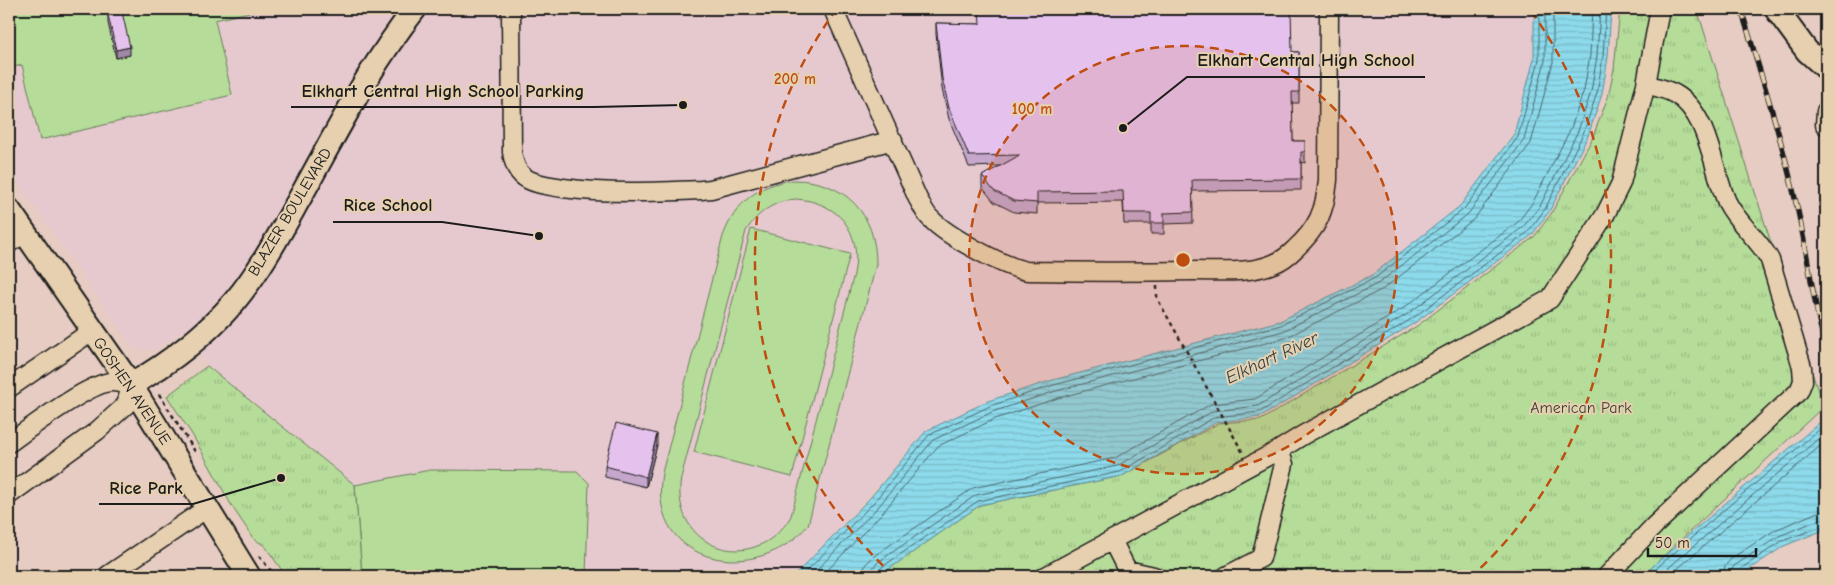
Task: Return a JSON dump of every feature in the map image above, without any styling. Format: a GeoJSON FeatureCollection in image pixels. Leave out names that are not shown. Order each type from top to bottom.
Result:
{"type":"FeatureCollection","features":[{"type":"Feature","properties":{"kind":"main road","name":"BLAZER BOULEVARD"},"geometry":{"type":"LineString","coordinates":[[131,386],[182,352],[234,302],[278,238],[366,81],[396,34],[415,9]]}},
{"type":"Feature","properties":{"kind":"main road"},"geometry":{"type":"LineString","coordinates":[[1781,17],[1807,51],[1826,68]]}},
{"type":"Feature","properties":{"kind":"main road","name":"GOSHEN AVENUE"},"geometry":{"type":"LineString","coordinates":[[9,210],[17,238],[92,331],[131,386],[249,576]]}},
{"type":"Feature","properties":{"kind":"street"},"geometry":{"type":"LineString","coordinates":[[511,9],[512,152],[515,167],[521,175],[530,181],[594,192],[712,189],[893,140]]}},
{"type":"Feature","properties":{"kind":"street"},"geometry":{"type":"LineString","coordinates":[[833,9],[918,199],[929,218],[943,230],[1014,269],[1028,271],[1157,272],[1254,270],[1275,263],[1291,252],[1306,239],[1319,222],[1326,201],[1328,180],[1329,9]]}},
{"type":"Feature","properties":{"kind":"street"},"geometry":{"type":"LineString","coordinates":[[1046,576],[1279,450],[1550,299],[1605,215],[1621,183],[1646,84],[1660,9]]}},
{"type":"Feature","properties":{"kind":"street"},"geometry":{"type":"LineString","coordinates":[[1607,576],[1655,525],[1798,392],[1803,381],[1802,367],[1770,260],[1765,251],[1738,220],[1727,202],[1699,119],[1688,104],[1674,93],[1646,84]]}},
{"type":"Feature","properties":{"kind":"street"},"geometry":{"type":"LineString","coordinates":[[9,388],[92,331]]}},
{"type":"Feature","properties":{"kind":"street"},"geometry":{"type":"LineString","coordinates":[[9,443],[82,394],[98,386],[111,382],[131,386],[126,405],[96,431],[9,495]]}},
{"type":"Feature","properties":{"kind":"street"},"geometry":{"type":"LineString","coordinates":[[1226,576],[1261,558],[1284,464],[1279,450]]}},
{"type":"Feature","properties":{"kind":"street"},"geometry":{"type":"LineString","coordinates":[[114,574],[207,508]]}},
{"type":"Feature","properties":{"kind":"street"},"geometry":{"type":"LineString","coordinates":[[1112,540],[1127,570],[1154,576]]}},
{"type":"Feature","properties":{"kind":"path"},"geometry":{"type":"LineString","coordinates":[[1157,272],[1157,298],[1233,436]]}},
{"type":"Feature","properties":{"kind":"shaded area"},"geometry":{"type":"Polygon","coordinates":[[[9,9],[1534,9],[1534,59],[1516,127],[1460,206],[1372,275],[1280,321],[1053,380],[988,401],[926,431],[801,571],[794,576],[362,576],[355,485],[207,366],[184,331],[153,350],[133,348],[9,170],[9,9]]]}},
{"type":"Feature","properties":{"kind":"green space"},"geometry":{"type":"Polygon","coordinates":[[[9,9],[262,9],[215,20],[232,95],[40,140],[22,65],[9,68],[9,9]]]}},
{"type":"Feature","properties":{"kind":"green space","name":"American Park"},"geometry":{"type":"Polygon","coordinates":[[[1620,9],[1697,9],[1823,407],[1644,576],[879,576],[980,505],[1122,476],[1219,423],[1261,420],[1417,326],[1534,237],[1551,214],[1592,139],[1608,97],[1614,69],[1620,9]]]}},
{"type":"Feature","properties":{"kind":"green space"},"geometry":{"type":"Polygon","coordinates":[[[793,180],[828,186],[842,193],[854,203],[864,216],[871,230],[875,247],[876,265],[808,525],[787,544],[763,556],[736,560],[711,557],[689,547],[671,530],[662,505],[662,473],[723,236],[734,214],[749,197],[780,182],[793,180]],[[795,199],[773,205],[761,213],[746,231],[681,478],[681,503],[688,523],[701,538],[718,547],[737,550],[757,546],[775,535],[791,516],[854,274],[856,259],[855,245],[851,232],[844,222],[824,206],[810,201],[795,199]]]}},
{"type":"Feature","properties":{"kind":"green space"},"geometry":{"type":"Polygon","coordinates":[[[751,229],[850,254],[792,477],[694,452],[751,229]]]}},
{"type":"Feature","properties":{"kind":"green space"},"geometry":{"type":"Polygon","coordinates":[[[207,366],[355,485],[362,576],[286,576],[265,546],[254,539],[233,508],[193,436],[167,396],[207,366]]]}},
{"type":"Feature","properties":{"kind":"green space"},"geometry":{"type":"Polygon","coordinates":[[[430,470],[577,471],[589,483],[586,576],[362,576],[355,485],[430,470]]]}},
{"type":"Feature","properties":{"kind":"water","name":"Elkhart River"},"geometry":{"type":"Polygon","coordinates":[[[1534,9],[1611,9],[1608,57],[1602,94],[1588,136],[1549,212],[1532,235],[1416,322],[1261,417],[1217,422],[1122,476],[980,505],[879,576],[794,576],[870,498],[926,431],[988,401],[1053,380],[1280,321],[1372,275],[1460,206],[1514,134],[1534,59],[1534,9]]]}},
{"type":"Feature","properties":{"kind":"water"},"geometry":{"type":"Polygon","coordinates":[[[1826,417],[1826,529],[1784,546],[1739,576],[1644,576],[1657,562],[1826,417]]]}},
{"type":"Feature","properties":{"kind":"building"},"geometry":{"type":"Polygon","coordinates":[[[979,9],[1291,9],[1292,52],[1299,52],[1299,92],[1292,92],[1293,141],[1305,141],[1305,152],[1301,152],[1301,179],[1192,180],[1193,212],[1164,213],[1164,223],[1151,223],[1151,213],[1124,213],[1123,191],[1037,192],[1037,203],[1014,201],[994,191],[982,176],[1020,155],[969,156],[949,108],[942,78],[936,23],[980,24],[979,9]]]}},
{"type":"Feature","properties":{"kind":"building"},"geometry":{"type":"Polygon","coordinates":[[[122,12],[130,47],[116,50],[108,15],[122,12]]]}},
{"type":"Feature","properties":{"kind":"building"},"geometry":{"type":"Polygon","coordinates":[[[616,423],[657,434],[646,477],[605,466],[616,423]]]}},
{"type":"Feature","properties":{"kind":"railway"},"geometry":{"type":"LineString","coordinates":[[1741,9],[1785,157],[1826,349]]}},
{"type":"Feature","properties":{"kind":"place","name":"Elkhart Central High School Parking"},"geometry":{"type":"Point","coordinates":[683,105]}},
{"type":"Feature","properties":{"kind":"place","name":"Elkhart Central High School"},"geometry":{"type":"Point","coordinates":[1123,128]}},
{"type":"Feature","properties":{"kind":"place","name":"Rice School"},"geometry":{"type":"Point","coordinates":[539,236]}},
{"type":"Feature","properties":{"kind":"place","name":"Rice Park"},"geometry":{"type":"Point","coordinates":[281,478]}}]}
